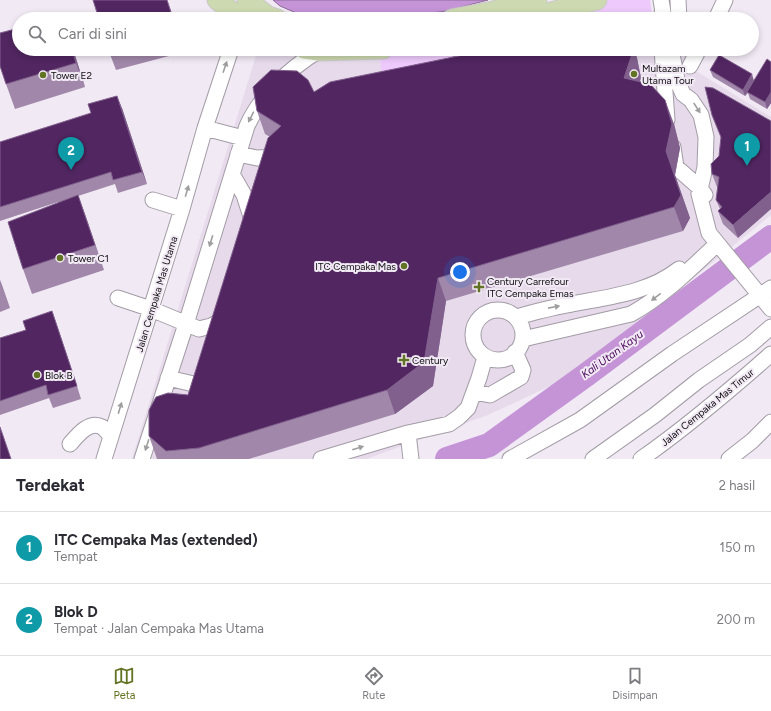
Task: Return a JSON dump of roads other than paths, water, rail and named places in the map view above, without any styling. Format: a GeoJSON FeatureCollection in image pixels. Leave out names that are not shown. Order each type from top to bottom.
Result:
{"type":"FeatureCollection","features":[{"type":"Feature","properties":{"kind":"main road"},"geometry":{"type":"LineString","coordinates":[[217,0],[233,12]]}},
{"type":"Feature","properties":{"kind":"main road"},"geometry":{"type":"LineString","coordinates":[[247,0],[263,12]]}},
{"type":"Feature","properties":{"kind":"main road"},"geometry":{"type":"LineString","coordinates":[[488,12],[537,0]]}},
{"type":"Feature","properties":{"kind":"main road"},"geometry":{"type":"LineString","coordinates":[[551,12],[597,0]]}},
{"type":"Feature","properties":{"kind":"street"},"geometry":{"type":"LineString","coordinates":[[661,0],[663,12]]}},
{"type":"Feature","properties":{"kind":"street"},"geometry":{"type":"LineString","coordinates":[[678,0],[679,12]]}},
{"type":"Feature","properties":{"kind":"street"},"geometry":{"type":"LineString","coordinates":[[719,12],[725,0]]}},
{"type":"Feature","properties":{"kind":"street","name":"Jalan Cempaka Mas Utama"},"geometry":{"type":"LineString","coordinates":[[104,459],[182,209],[205,128],[229,56]]}},
{"type":"Feature","properties":{"kind":"street"},"geometry":{"type":"LineString","coordinates":[[142,459],[250,118],[264,98],[286,75],[309,56]]}},
{"type":"Feature","properties":{"kind":"street"},"geometry":{"type":"LineString","coordinates":[[471,56],[472,59],[470,60],[447,66],[451,73],[480,60],[483,56]]}},
{"type":"Feature","properties":{"kind":"street"},"geometry":{"type":"LineString","coordinates":[[662,56],[667,116],[676,167],[700,188],[722,197]]}},
{"type":"Feature","properties":{"kind":"street"},"geometry":{"type":"LineString","coordinates":[[672,56],[677,80],[683,94],[691,100],[701,115],[706,137],[705,166],[699,194],[708,233],[750,283],[766,292],[771,309]]}},
{"type":"Feature","properties":{"kind":"street"},"geometry":{"type":"LineString","coordinates":[[690,66],[695,56]]}},
{"type":"Feature","properties":{"kind":"street"},"geometry":{"type":"LineString","coordinates":[[649,98],[664,82]]}},
{"type":"Feature","properties":{"kind":"street"},"geometry":{"type":"LineString","coordinates":[[666,102],[669,98],[683,94]]}},
{"type":"Feature","properties":{"kind":"street"},"geometry":{"type":"LineString","coordinates":[[205,128],[243,138]]}},
{"type":"Feature","properties":{"kind":"street"},"geometry":{"type":"LineString","coordinates":[[238,154],[257,158],[283,152],[271,167],[269,172]]}},
{"type":"Feature","properties":{"kind":"street"},"geometry":{"type":"LineString","coordinates":[[232,174],[244,195],[253,232],[261,198]]}},
{"type":"Feature","properties":{"kind":"street"},"geometry":{"type":"LineString","coordinates":[[153,200],[182,209]]}},
{"type":"Feature","properties":{"kind":"street"},"geometry":{"type":"LineString","coordinates":[[474,392],[490,395],[521,377],[523,370],[519,346],[520,322],[516,317],[498,310],[486,313],[476,322],[472,335],[476,347],[485,357],[498,360],[510,357],[519,346],[631,314],[644,307],[672,279],[716,242]]}},
{"type":"Feature","properties":{"kind":"street"},"geometry":{"type":"LineString","coordinates":[[516,317],[549,308],[638,290],[672,279]]}},
{"type":"Feature","properties":{"kind":"street"},"geometry":{"type":"LineString","coordinates":[[510,459],[580,420],[672,354],[766,292]]}},
{"type":"Feature","properties":{"kind":"street"},"geometry":{"type":"LineString","coordinates":[[118,298],[151,309],[199,329],[211,326],[226,312],[211,340],[186,324]]}},
{"type":"Feature","properties":{"kind":"street"},"geometry":{"type":"LineString","coordinates":[[593,459],[699,380],[750,345],[771,327]]}},
{"type":"Feature","properties":{"kind":"street","name":"Jalan Cempaka Mas Timur"},"geometry":{"type":"LineString","coordinates":[[641,459],[660,446],[724,395],[771,354]]}},
{"type":"Feature","properties":{"kind":"street"},"geometry":{"type":"LineString","coordinates":[[321,459],[408,433],[449,424],[468,408],[485,357]]}},
{"type":"Feature","properties":{"kind":"street"},"geometry":{"type":"LineString","coordinates":[[168,378],[203,383],[213,402]]}},
{"type":"Feature","properties":{"kind":"street"},"geometry":{"type":"LineString","coordinates":[[729,459],[752,441],[771,422]]}},
{"type":"Feature","properties":{"kind":"street"},"geometry":{"type":"LineString","coordinates":[[70,444],[80,432],[96,425],[102,427],[111,436]]}},
{"type":"Feature","properties":{"kind":"street"},"geometry":{"type":"LineString","coordinates":[[408,433],[411,459]]}},
{"type":"Feature","properties":{"kind":"waterway","name":"Kali Utan Kayu"},"geometry":{"type":"LineString","coordinates":[[447,459],[489,445],[586,375],[771,237]]}},
{"type":"Feature","properties":{"kind":"place","name":"Multazam Utama Tour"},"geometry":{"type":"Point","coordinates":[634,74]}},
{"type":"Feature","properties":{"kind":"place","name":"Tower E2"},"geometry":{"type":"Point","coordinates":[43,75]}},
{"type":"Feature","properties":{"kind":"place","name":"ITC Cempaka Mas (extended)"},"geometry":{"type":"Point","coordinates":[747,166]}},
{"type":"Feature","properties":{"kind":"place","name":"Blok D"},"geometry":{"type":"Point","coordinates":[71,170]}},
{"type":"Feature","properties":{"kind":"place","name":"Tower C1"},"geometry":{"type":"Point","coordinates":[60,258]}},
{"type":"Feature","properties":{"kind":"place","name":"ITC Cempaka Mas"},"geometry":{"type":"Point","coordinates":[404,266]}},
{"type":"Feature","properties":{"kind":"place","name":"Century Carrefour ITC Cempaka Emas"},"geometry":{"type":"Point","coordinates":[479,287]}},
{"type":"Feature","properties":{"kind":"place","name":"Century"},"geometry":{"type":"Point","coordinates":[404,360]}},
{"type":"Feature","properties":{"kind":"place","name":"Blok B"},"geometry":{"type":"Point","coordinates":[37,375]}}]}
